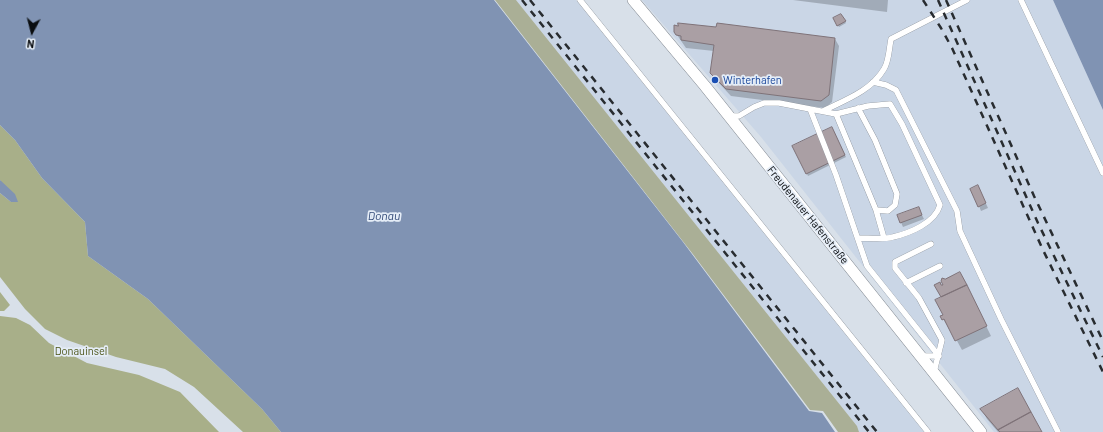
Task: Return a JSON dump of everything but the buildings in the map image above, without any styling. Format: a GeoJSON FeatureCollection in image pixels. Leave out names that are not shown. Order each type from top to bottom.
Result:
{"type":"FeatureCollection","features":[{"type":"Feature","properties":{"kind":"street","name":"Freudenauer Hafenstraße"},"geometry":{"type":"LineString","coordinates":[[633,0],[705,86],[981,432]]}},
{"type":"Feature","properties":{"kind":"lane"},"geometry":{"type":"LineString","coordinates":[[580,0],[928,432]]}},
{"type":"Feature","properties":{"kind":"lane"},"geometry":{"type":"LineString","coordinates":[[823,111],[867,89],[884,70],[888,58],[891,39],[967,0]]}},
{"type":"Feature","properties":{"kind":"lane"},"geometry":{"type":"LineString","coordinates":[[1021,0],[1103,173]]}},
{"type":"Feature","properties":{"kind":"lane"},"geometry":{"type":"LineString","coordinates":[[873,82],[886,85],[896,90],[957,211],[960,231],[1001,319],[1058,432]]}},
{"type":"Feature","properties":{"kind":"lane"},"geometry":{"type":"LineString","coordinates":[[728,115],[739,116],[754,107],[764,104],[779,103],[836,114],[868,106],[890,104],[902,124],[940,205],[936,214],[925,225],[892,237],[859,238]]}},
{"type":"Feature","properties":{"kind":"lane"},"geometry":{"type":"LineString","coordinates":[[858,108],[875,140],[897,194],[895,206],[888,211],[876,210]]}},
{"type":"Feature","properties":{"kind":"lane"},"geometry":{"type":"LineString","coordinates":[[810,109],[859,238],[867,266],[939,356]]}},
{"type":"Feature","properties":{"kind":"lane"},"geometry":{"type":"LineString","coordinates":[[836,114],[876,210],[884,238]]}},
{"type":"Feature","properties":{"kind":"lane"},"geometry":{"type":"LineString","coordinates":[[931,244],[895,262],[895,268],[919,298],[942,340],[934,373]]}},
{"type":"Feature","properties":{"kind":"lane"},"geometry":{"type":"LineString","coordinates":[[906,283],[940,266]]}},
{"type":"Feature","properties":{"kind":"lane"},"geometry":{"type":"LineString","coordinates":[[921,356],[939,356]]}},
{"type":"Feature","properties":{"kind":"shaded area"},"geometry":{"type":"Polygon","coordinates":[[[516,0],[576,0],[924,432],[859,432],[857,426],[516,0]]]}},
{"type":"Feature","properties":{"kind":"shaded area"},"geometry":{"type":"Polygon","coordinates":[[[642,0],[1053,0],[1103,110],[1103,432],[994,432],[761,137],[642,0]]]}},
{"type":"Feature","properties":{"kind":"green space"},"geometry":{"type":"Polygon","coordinates":[[[495,0],[516,0],[857,426],[859,432],[838,432],[823,411],[810,410],[692,253],[495,0]]]}},
{"type":"Feature","properties":{"kind":"green space"},"geometry":{"type":"Polygon","coordinates":[[[0,125],[15,140],[42,178],[85,222],[88,256],[148,299],[262,409],[281,432],[243,432],[194,387],[165,369],[116,357],[67,340],[45,329],[25,309],[0,277],[0,193],[11,202],[0,180],[0,125]]]}},
{"type":"Feature","properties":{"kind":"green space"},"geometry":{"type":"Polygon","coordinates":[[[0,292],[10,305],[4,311],[0,311],[0,292]]]}},
{"type":"Feature","properties":{"kind":"green space"},"geometry":{"type":"Polygon","coordinates":[[[0,316],[16,318],[30,325],[49,343],[87,363],[139,375],[180,392],[219,432],[0,432],[0,316]]]}},
{"type":"Feature","properties":{"kind":"water","name":"Donau"},"geometry":{"type":"Polygon","coordinates":[[[0,0],[494,0],[683,242],[809,411],[822,413],[835,432],[281,432],[262,409],[148,299],[88,256],[85,222],[42,178],[15,140],[0,125],[0,0]]]}},
{"type":"Feature","properties":{"kind":"water"},"geometry":{"type":"Polygon","coordinates":[[[1053,0],[1103,0],[1103,110],[1053,0]]]}},
{"type":"Feature","properties":{"kind":"water"},"geometry":{"type":"Polygon","coordinates":[[[0,180],[15,194],[18,202],[11,202],[0,193],[0,180]]]}},
{"type":"Feature","properties":{"kind":"railway"},"geometry":{"type":"LineString","coordinates":[[522,0],[869,432]]}},
{"type":"Feature","properties":{"kind":"railway"},"geometry":{"type":"LineString","coordinates":[[530,0],[877,432]]}},
{"type":"Feature","properties":{"kind":"railway"},"geometry":{"type":"LineString","coordinates":[[923,0],[952,48],[1043,250],[1103,372]]}},
{"type":"Feature","properties":{"kind":"railway"},"geometry":{"type":"LineString","coordinates":[[938,0],[1038,223],[1103,357]]}},
{"type":"Feature","properties":{"kind":"railway"},"geometry":{"type":"LineString","coordinates":[[946,0],[1034,196],[1103,341]]}},
{"type":"Feature","properties":{"kind":"place","name":"Winterhafen"},"geometry":{"type":"Point","coordinates":[715,80]}},
{"type":"Feature","properties":{"kind":"park label","name":"Donauinsel"},"geometry":{"type":"Point","coordinates":[81,351]}}]}
